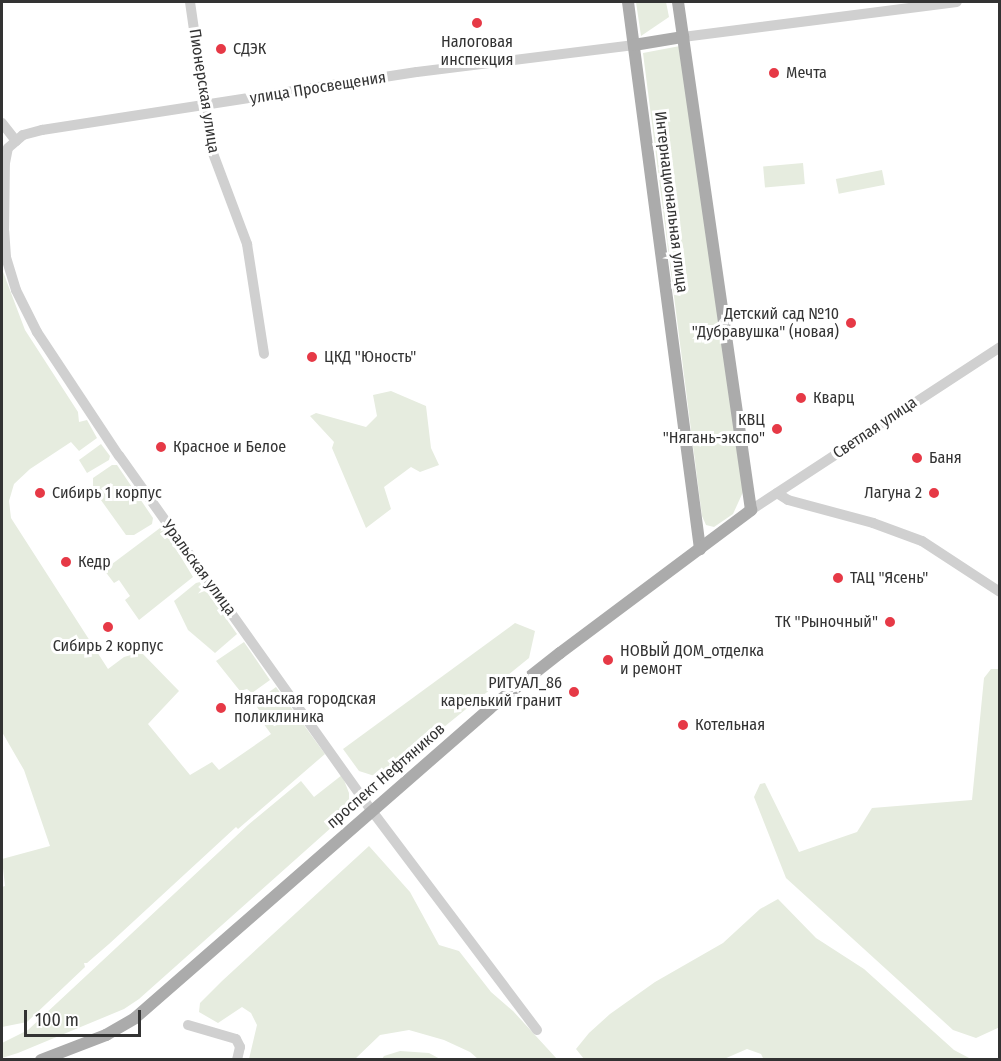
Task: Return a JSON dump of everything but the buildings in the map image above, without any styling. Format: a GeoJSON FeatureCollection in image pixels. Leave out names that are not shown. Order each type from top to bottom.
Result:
{"type":"FeatureCollection","features":[{"type":"Feature","properties":{"kind":"main road","name":"Интернациональная улица"},"geometry":{"type":"LineString","coordinates":[[628,2],[700,549]]}},
{"type":"Feature","properties":{"kind":"main road","name":"Интернациональная улица"},"geometry":{"type":"LineString","coordinates":[[678,2],[752,510]]}},
{"type":"Feature","properties":{"kind":"main road"},"geometry":{"type":"LineString","coordinates":[[634,45],[683,37]]}},
{"type":"Feature","properties":{"kind":"main road","name":"проспект Нефтяников"},"geometry":{"type":"LineString","coordinates":[[41,1059],[106,1035],[135,1018],[371,810],[546,664],[752,510]]}},
{"type":"Feature","properties":{"kind":"street","name":"Пионерская улица"},"geometry":{"type":"LineString","coordinates":[[190,2],[211,148],[247,244],[264,354]]}},
{"type":"Feature","properties":{"kind":"street"},"geometry":{"type":"LineString","coordinates":[[683,37],[957,2]]}},
{"type":"Feature","properties":{"kind":"street","name":"улица Просвещения"},"geometry":{"type":"LineString","coordinates":[[12,145],[23,135],[42,130],[206,107],[417,72],[634,45]]}},
{"type":"Feature","properties":{"kind":"street"},"geometry":{"type":"LineString","coordinates":[[2,123],[12,145]]}},
{"type":"Feature","properties":{"kind":"street","name":"Уральская улица"},"geometry":{"type":"LineString","coordinates":[[12,145],[4,170],[6,257],[16,290],[37,332],[119,456],[371,810],[537,1030]]}},
{"type":"Feature","properties":{"kind":"street","name":"Светлая улица"},"geometry":{"type":"LineString","coordinates":[[752,510],[999,347]]}},
{"type":"Feature","properties":{"kind":"street"},"geometry":{"type":"LineString","coordinates":[[777,493],[788,500],[873,523],[922,541],[999,592]]}},
{"type":"Feature","properties":{"kind":"street"},"geometry":{"type":"LineString","coordinates":[[188,1025],[236,1039],[240,1047],[237,1059]]}},
{"type":"Feature","properties":{"kind":"shaded area"},"geometry":{"type":"Polygon","coordinates":[[[636,2],[666,2],[669,17],[641,36],[636,2]]]}},
{"type":"Feature","properties":{"kind":"shaded area"},"geometry":{"type":"Polygon","coordinates":[[[680,46],[743,492],[733,514],[714,527],[706,525],[702,516],[643,53],[680,46]]]}},
{"type":"Feature","properties":{"kind":"shaded area"},"geometry":{"type":"Polygon","coordinates":[[[803,163],[805,184],[765,187],[763,166],[803,163]]]}},
{"type":"Feature","properties":{"kind":"shaded area"},"geometry":{"type":"Polygon","coordinates":[[[882,170],[885,185],[839,194],[836,179],[882,170]]]}},
{"type":"Feature","properties":{"kind":"shaded area"},"geometry":{"type":"Polygon","coordinates":[[[2,269],[25,330],[78,412],[79,422],[87,420],[97,438],[79,451],[71,442],[30,469],[14,484],[9,501],[11,518],[108,669],[124,657],[141,652],[179,691],[148,724],[190,775],[212,762],[219,770],[271,734],[258,716],[261,713],[257,707],[257,701],[276,687],[325,754],[238,829],[236,827],[109,944],[87,963],[84,963],[85,967],[27,1022],[2,1027],[2,887],[5,886],[2,859],[50,846],[24,770],[2,732],[2,269]]]}},
{"type":"Feature","properties":{"kind":"shaded area"},"geometry":{"type":"Polygon","coordinates":[[[391,391],[426,406],[431,448],[439,465],[420,472],[411,467],[384,487],[391,509],[366,528],[332,448],[334,442],[310,416],[316,413],[366,427],[377,416],[373,395],[391,391]]]}},
{"type":"Feature","properties":{"kind":"shaded area"},"geometry":{"type":"Polygon","coordinates":[[[101,444],[110,456],[109,460],[87,473],[79,460],[101,444]]]}},
{"type":"Feature","properties":{"kind":"shaded area"},"geometry":{"type":"Polygon","coordinates":[[[112,465],[117,465],[153,518],[152,524],[134,535],[126,535],[93,489],[93,478],[112,465]]]}},
{"type":"Feature","properties":{"kind":"shaded area"},"geometry":{"type":"Polygon","coordinates":[[[160,528],[164,529],[193,577],[139,620],[125,600],[130,596],[119,580],[114,583],[104,570],[160,528]]]}},
{"type":"Feature","properties":{"kind":"shaded area"},"geometry":{"type":"Polygon","coordinates":[[[200,582],[237,634],[215,653],[188,630],[174,601],[200,582]]]}},
{"type":"Feature","properties":{"kind":"shaded area"},"geometry":{"type":"Polygon","coordinates":[[[515,623],[535,631],[529,658],[381,778],[359,771],[343,749],[515,623]]]}},
{"type":"Feature","properties":{"kind":"shaded area"},"geometry":{"type":"Polygon","coordinates":[[[244,642],[270,680],[252,693],[247,689],[240,691],[216,661],[244,642]]]}},
{"type":"Feature","properties":{"kind":"shaded area"},"geometry":{"type":"Polygon","coordinates":[[[991,669],[1000,669],[1000,1027],[976,1038],[953,1030],[786,878],[754,797],[760,784],[765,783],[799,852],[857,832],[872,808],[972,800],[984,678],[991,669]]]}},
{"type":"Feature","properties":{"kind":"shaded area"},"geometry":{"type":"Polygon","coordinates":[[[342,775],[349,793],[349,803],[342,818],[139,999],[124,1009],[2,1058],[2,1043],[28,1030],[248,825],[301,781],[314,797],[342,775]]]}},
{"type":"Feature","properties":{"kind":"shaded area"},"geometry":{"type":"Polygon","coordinates":[[[369,846],[410,892],[439,945],[459,951],[491,992],[513,1011],[557,1059],[478,1059],[470,1052],[444,1040],[409,1030],[380,1035],[355,1059],[249,1059],[257,1025],[251,1013],[242,1007],[218,1023],[199,1012],[200,1003],[222,981],[369,846]]]}},
{"type":"Feature","properties":{"kind":"shaded area"},"geometry":{"type":"Polygon","coordinates":[[[778,899],[816,938],[864,969],[954,1050],[971,1059],[764,1060],[761,1054],[747,1049],[724,1059],[584,1059],[576,1049],[589,1033],[610,1014],[655,982],[723,943],[760,909],[778,899]]]}},
{"type":"Feature","properties":{"kind":"shaded area"},"geometry":{"type":"Polygon","coordinates":[[[400,1051],[429,1053],[440,1059],[382,1059],[384,1056],[400,1051]]]}},
{"type":"Feature","properties":{"kind":"place","name":"Налоговая инспекция"},"geometry":{"type":"Point","coordinates":[477,23]}},
{"type":"Feature","properties":{"kind":"place","name":"СДЭК"},"geometry":{"type":"Point","coordinates":[221,49]}},
{"type":"Feature","properties":{"kind":"place","name":"Мечта"},"geometry":{"type":"Point","coordinates":[774,73]}},
{"type":"Feature","properties":{"kind":"place","name":"Детский сад №10 \"Дубравушка\" (новая)"},"geometry":{"type":"Point","coordinates":[851,323]}},
{"type":"Feature","properties":{"kind":"place","name":"ЦКД \"Юность\""},"geometry":{"type":"Point","coordinates":[312,357]}},
{"type":"Feature","properties":{"kind":"place","name":"Кварц"},"geometry":{"type":"Point","coordinates":[801,398]}},
{"type":"Feature","properties":{"kind":"place","name":"КВЦ \"Нягань-экспо\""},"geometry":{"type":"Point","coordinates":[777,429]}},
{"type":"Feature","properties":{"kind":"place","name":"Красное и Белое"},"geometry":{"type":"Point","coordinates":[161,447]}},
{"type":"Feature","properties":{"kind":"place","name":"Баня"},"geometry":{"type":"Point","coordinates":[917,458]}},
{"type":"Feature","properties":{"kind":"place","name":"Сибирь 1 корпус"},"geometry":{"type":"Point","coordinates":[40,493]}},
{"type":"Feature","properties":{"kind":"place","name":"Лагуна 2"},"geometry":{"type":"Point","coordinates":[934,493]}},
{"type":"Feature","properties":{"kind":"place","name":"Кедр"},"geometry":{"type":"Point","coordinates":[66,562]}},
{"type":"Feature","properties":{"kind":"place","name":"ТАЦ \"Ясень\""},"geometry":{"type":"Point","coordinates":[838,578]}},
{"type":"Feature","properties":{"kind":"place","name":"ТК \"Рыночный\""},"geometry":{"type":"Point","coordinates":[890,622]}},
{"type":"Feature","properties":{"kind":"place","name":"Сибирь 2 корпус"},"geometry":{"type":"Point","coordinates":[108,627]}},
{"type":"Feature","properties":{"kind":"place","name":"НОВЫЙ ДОМ_отделка и ремонт"},"geometry":{"type":"Point","coordinates":[608,660]}},
{"type":"Feature","properties":{"kind":"place","name":"РИТУАЛ_86 карелький гранит"},"geometry":{"type":"Point","coordinates":[574,692]}},
{"type":"Feature","properties":{"kind":"place","name":"Няганская городская поликлиника"},"geometry":{"type":"Point","coordinates":[221,708]}},
{"type":"Feature","properties":{"kind":"place","name":"Котельная"},"geometry":{"type":"Point","coordinates":[683,725]}}]}
